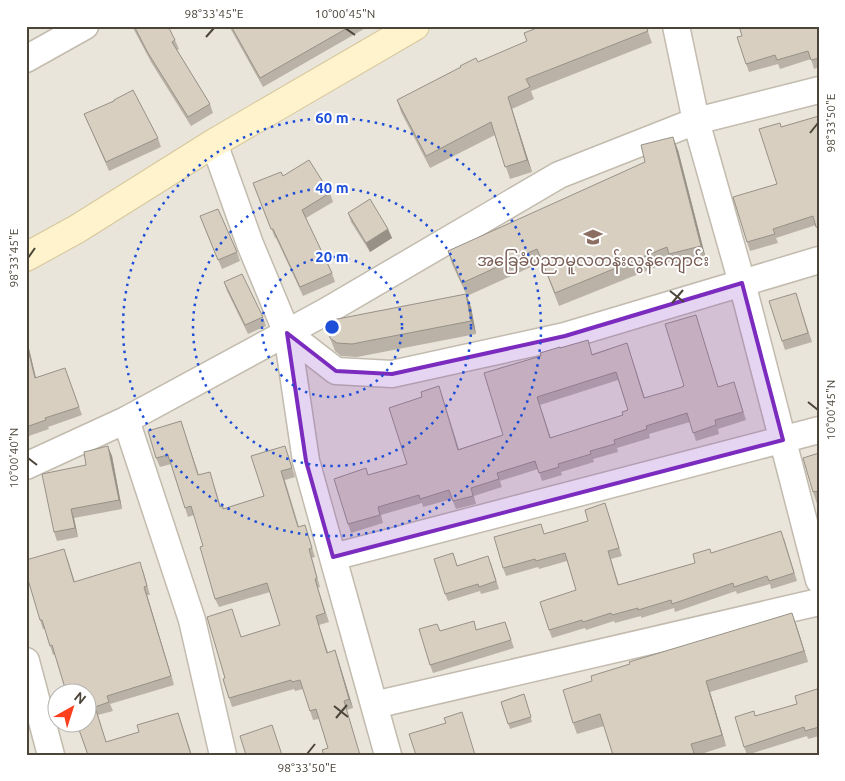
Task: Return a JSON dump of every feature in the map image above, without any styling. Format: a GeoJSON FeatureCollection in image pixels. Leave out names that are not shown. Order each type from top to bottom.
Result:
{"type":"FeatureCollection","features":[{"type":"Feature","properties":{"kind":"street"},"geometry":{"type":"LineString","coordinates":[[26,59],[85,26]]}},
{"type":"Feature","properties":{"kind":"street"},"geometry":{"type":"LineString","coordinates":[[26,257],[78,229],[214,143],[416,26]]}},
{"type":"Feature","properties":{"kind":"street"},"geometry":{"type":"LineString","coordinates":[[676,26],[696,121],[742,283],[819,580]]}},
{"type":"Feature","properties":{"kind":"street"},"geometry":{"type":"LineString","coordinates":[[26,466],[126,420],[326,312],[559,175],[696,121],[819,90]]}},
{"type":"Feature","properties":{"kind":"street"},"geometry":{"type":"LineString","coordinates":[[214,143],[250,244],[287,333],[306,461],[388,755]]}},
{"type":"Feature","properties":{"kind":"street"},"geometry":{"type":"LineString","coordinates":[[287,333],[336,371],[392,374],[565,336],[819,260]]}},
{"type":"Feature","properties":{"kind":"street"},"geometry":{"type":"LineString","coordinates":[[126,420],[192,620],[223,755]]}},
{"type":"Feature","properties":{"kind":"street"},"geometry":{"type":"LineString","coordinates":[[333,557],[819,430]]}},
{"type":"Feature","properties":{"kind":"street"},"geometry":{"type":"LineString","coordinates":[[374,704],[819,602]]}},
{"type":"Feature","properties":{"kind":"street"},"geometry":{"type":"LineString","coordinates":[[26,661],[51,755]]}},
{"type":"Feature","properties":{"kind":"highlighted area"},"geometry":{"type":"Polygon","coordinates":[[[742,283],[783,440],[333,557],[306,461],[287,333],[336,371],[392,374],[565,336],[742,283]]]}},
{"type":"Feature","properties":{"kind":"shaded area"},"geometry":{"type":"Polygon","coordinates":[[[26,26],[819,26],[819,755],[26,755],[26,26]]]}},
{"type":"Feature","properties":{"kind":"building"},"geometry":{"type":"Polygon","coordinates":[[[134,26],[168,26],[175,40],[172,42],[210,104],[188,117],[148,53],[134,26]]]}},
{"type":"Feature","properties":{"kind":"building"},"geometry":{"type":"Polygon","coordinates":[[[231,26],[351,26],[260,78],[231,26]]]}},
{"type":"Feature","properties":{"kind":"building"},"geometry":{"type":"Polygon","coordinates":[[[542,26],[646,26],[648,31],[526,79],[530,87],[508,97],[527,160],[505,167],[491,122],[426,156],[397,100],[476,58],[478,62],[527,41],[524,33],[542,26]]]}},
{"type":"Feature","properties":{"kind":"building"},"geometry":{"type":"Polygon","coordinates":[[[739,26],[819,26],[819,58],[811,60],[808,51],[777,60],[775,55],[746,64],[737,37],[742,36],[739,26]]]}},
{"type":"Feature","properties":{"kind":"building"},"geometry":{"type":"Polygon","coordinates":[[[133,90],[158,138],[106,162],[84,114],[114,101],[133,90]]]}},
{"type":"Feature","properties":{"kind":"building"},"geometry":{"type":"Polygon","coordinates":[[[819,116],[819,227],[816,227],[813,216],[773,229],[775,234],[747,242],[733,197],[777,184],[759,129],[780,123],[781,127],[819,116]]]}},
{"type":"Feature","properties":{"kind":"building"},"geometry":{"type":"Polygon","coordinates":[[[673,137],[701,246],[669,254],[667,247],[555,293],[537,249],[462,283],[448,251],[645,162],[641,145],[673,137]]]}},
{"type":"Feature","properties":{"kind":"building"},"geometry":{"type":"Polygon","coordinates":[[[309,160],[330,193],[302,210],[332,273],[300,287],[273,229],[271,229],[253,183],[281,172],[283,176],[309,160]]]}},
{"type":"Feature","properties":{"kind":"building"},"geometry":{"type":"Polygon","coordinates":[[[370,199],[388,229],[366,243],[348,213],[370,199]]]}},
{"type":"Feature","properties":{"kind":"building"},"geometry":{"type":"Polygon","coordinates":[[[218,209],[237,252],[218,260],[200,216],[218,209]]]}},
{"type":"Feature","properties":{"kind":"building"},"geometry":{"type":"Polygon","coordinates":[[[242,274],[263,317],[245,325],[224,282],[242,274]]]}},
{"type":"Feature","properties":{"kind":"building"},"geometry":{"type":"Polygon","coordinates":[[[796,293],[808,333],[782,341],[769,301],[796,293]]]}},
{"type":"Feature","properties":{"kind":"building"},"geometry":{"type":"Polygon","coordinates":[[[466,294],[471,321],[352,344],[337,343],[330,338],[327,321],[466,294]]]}},
{"type":"Feature","properties":{"kind":"building"},"geometry":{"type":"Polygon","coordinates":[[[696,315],[718,387],[734,382],[743,412],[715,420],[716,425],[693,433],[687,413],[646,426],[647,429],[614,440],[615,444],[590,451],[591,454],[558,464],[559,467],[539,473],[535,461],[497,473],[499,479],[471,488],[473,496],[453,501],[449,490],[420,499],[419,495],[378,507],[380,515],[348,524],[334,479],[366,468],[368,475],[407,464],[389,408],[422,397],[421,392],[439,386],[458,450],[503,435],[484,373],[541,356],[540,353],[588,340],[592,355],[627,343],[644,398],[679,388],[684,386],[665,324],[696,315]],[[616,372],[537,397],[550,438],[623,415],[622,412],[628,410],[616,372]]]}},
{"type":"Feature","properties":{"kind":"building"},"geometry":{"type":"Polygon","coordinates":[[[26,341],[35,378],[65,368],[79,407],[45,418],[46,420],[26,427],[26,341]]]}},
{"type":"Feature","properties":{"kind":"building"},"geometry":{"type":"Polygon","coordinates":[[[181,421],[198,475],[210,472],[220,507],[223,506],[223,509],[264,496],[251,456],[285,446],[292,468],[281,471],[298,527],[305,525],[312,548],[309,549],[317,578],[315,579],[325,613],[316,616],[327,653],[335,650],[349,699],[344,701],[360,755],[324,755],[322,750],[328,748],[316,709],[310,711],[300,680],[292,682],[291,680],[229,698],[207,617],[232,609],[241,637],[280,625],[267,583],[215,599],[200,547],[203,546],[191,506],[185,508],[168,455],[156,458],[148,431],[181,421]]]}},
{"type":"Feature","properties":{"kind":"building"},"geometry":{"type":"Polygon","coordinates":[[[108,446],[119,500],[71,509],[75,528],[54,532],[42,474],[86,465],[84,452],[108,446]]]}},
{"type":"Feature","properties":{"kind":"building"},"geometry":{"type":"Polygon","coordinates":[[[819,453],[819,491],[813,492],[803,458],[819,453]]]}},
{"type":"Feature","properties":{"kind":"building"},"geometry":{"type":"Polygon","coordinates":[[[605,503],[619,548],[608,551],[618,585],[695,563],[693,554],[710,549],[711,553],[781,531],[794,573],[769,581],[767,576],[734,587],[733,583],[672,604],[671,600],[638,610],[638,608],[612,615],[611,613],[583,622],[582,620],[549,630],[540,602],[576,590],[565,553],[503,568],[494,537],[541,524],[544,534],[588,521],[585,510],[605,503]]]}},
{"type":"Feature","properties":{"kind":"building"},"geometry":{"type":"Polygon","coordinates":[[[64,549],[74,582],[140,562],[147,586],[144,587],[171,676],[107,696],[109,702],[98,706],[98,684],[64,684],[52,645],[50,646],[42,620],[40,620],[26,573],[26,560],[64,549]]]}},
{"type":"Feature","properties":{"kind":"building"},"geometry":{"type":"Polygon","coordinates":[[[453,553],[457,566],[488,556],[496,581],[479,587],[478,584],[445,594],[434,559],[453,553]]]}},
{"type":"Feature","properties":{"kind":"building"},"geometry":{"type":"Polygon","coordinates":[[[792,613],[804,651],[706,681],[722,735],[691,744],[694,753],[686,755],[613,755],[600,714],[573,723],[563,690],[592,681],[591,676],[630,664],[629,662],[792,613]]]}},
{"type":"Feature","properties":{"kind":"building"},"geometry":{"type":"Polygon","coordinates":[[[474,621],[476,630],[505,622],[511,640],[430,665],[419,629],[437,624],[440,631],[474,621]]]}},
{"type":"Feature","properties":{"kind":"building"},"geometry":{"type":"Polygon","coordinates":[[[817,689],[819,694],[819,727],[805,731],[804,727],[744,747],[735,717],[754,711],[755,716],[797,704],[795,696],[817,689]]]}},
{"type":"Feature","properties":{"kind":"building"},"geometry":{"type":"Polygon","coordinates":[[[524,694],[531,717],[508,724],[501,702],[524,694]]]}},
{"type":"Feature","properties":{"kind":"building"},"geometry":{"type":"Polygon","coordinates":[[[462,712],[475,755],[416,755],[409,734],[446,723],[444,718],[462,712]]]}},
{"type":"Feature","properties":{"kind":"building"},"geometry":{"type":"Polygon","coordinates":[[[178,713],[191,755],[88,755],[81,734],[98,734],[98,717],[106,742],[139,732],[137,725],[178,713]]]}},
{"type":"Feature","properties":{"kind":"building"},"geometry":{"type":"Polygon","coordinates":[[[272,725],[282,755],[246,755],[240,736],[272,725]]]}},
{"type":"Feature","properties":{"kind":"place","name":"အခြေခံပညာမူလတန်းလွန်ကျောင်း"},"geometry":{"type":"Point","coordinates":[593,237]}}]}
